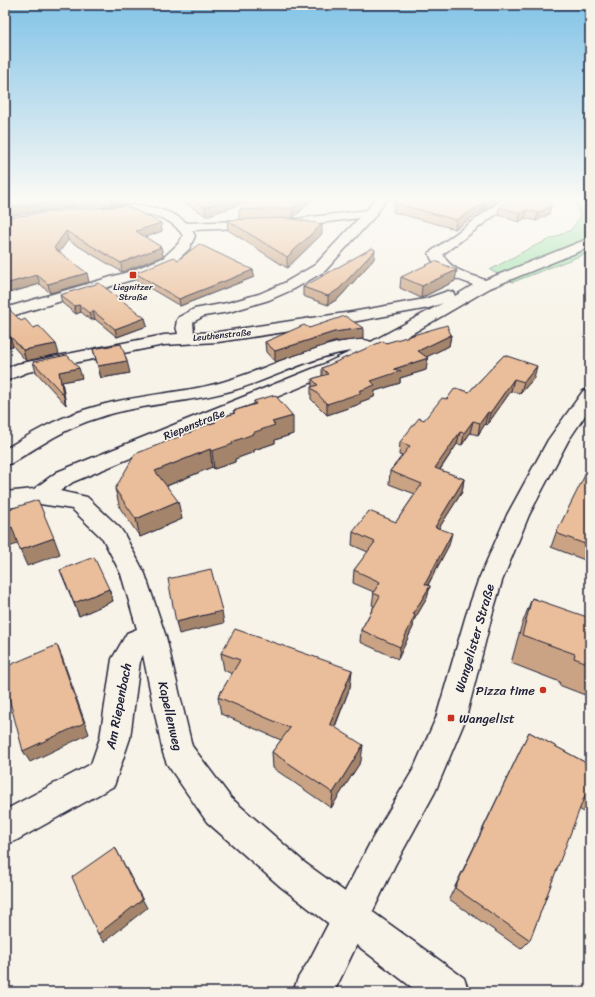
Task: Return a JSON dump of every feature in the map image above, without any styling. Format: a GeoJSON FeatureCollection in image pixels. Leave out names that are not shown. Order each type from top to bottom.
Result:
{"type":"FeatureCollection","features":[{"type":"Feature","properties":{"kind":"street"},"geometry":{"type":"LineString","coordinates":[[5,313],[133,275],[168,261],[185,245]]}},
{"type":"Feature","properties":{"kind":"street","name":"Leuthenstraße"},"geometry":{"type":"LineString","coordinates":[[342,245],[320,268],[289,286],[264,297],[229,307],[200,312],[185,320],[184,326],[187,338],[218,337],[352,317],[429,303],[471,285],[485,285]]}},
{"type":"Feature","properties":{"kind":"street"},"geometry":{"type":"LineString","coordinates":[[448,245],[436,253],[439,262],[446,270],[485,285]]}},
{"type":"Feature","properties":{"kind":"street","name":"Riepenstraße"},"geometry":{"type":"LineString","coordinates":[[40,496],[65,477],[328,369],[383,343],[485,285],[584,245]]}},
{"type":"Feature","properties":{"kind":"street"},"geometry":{"type":"LineString","coordinates":[[5,376],[23,368],[164,340],[187,338]]}},
{"type":"Feature","properties":{"kind":"street","name":"Riepenstraße"},"geometry":{"type":"LineString","coordinates":[[5,458],[56,427],[102,410],[228,386],[328,350],[351,345],[383,343]]}},
{"type":"Feature","properties":{"kind":"street","name":"Wangelister Straße"},"geometry":{"type":"LineString","coordinates":[[312,992],[324,973],[350,917],[383,853],[424,781],[451,718],[488,588],[518,515],[558,440],[590,395]]}},
{"type":"Feature","properties":{"kind":"street"},"geometry":{"type":"LineString","coordinates":[[5,500],[40,496]]}},
{"type":"Feature","properties":{"kind":"street","name":"Kapellenweg"},"geometry":{"type":"LineString","coordinates":[[40,496],[80,502],[112,534],[133,574],[153,637],[178,754],[219,810],[293,875],[450,992]]}},
{"type":"Feature","properties":{"kind":"street","name":"Am Riepenbach"},"geometry":{"type":"LineString","coordinates":[[5,828],[103,775],[115,738],[126,659],[137,641],[153,637]]}},
{"type":"Feature","properties":{"kind":"green space"},"geometry":{"type":"Polygon","coordinates":[[[538,245],[590,245],[590,252],[513,282],[490,270],[538,245]]]}},
{"type":"Feature","properties":{"kind":"building"},"geometry":{"type":"Polygon","coordinates":[[[5,245],[56,245],[54,248],[87,273],[48,284],[37,275],[5,284],[5,245]]]}},
{"type":"Feature","properties":{"kind":"building"},"geometry":{"type":"Polygon","coordinates":[[[89,245],[157,245],[161,247],[121,263],[89,245]]]}},
{"type":"Feature","properties":{"kind":"building"},"geometry":{"type":"Polygon","coordinates":[[[200,245],[253,270],[179,299],[135,273],[174,257],[178,260],[200,245]]]}},
{"type":"Feature","properties":{"kind":"building"},"geometry":{"type":"Polygon","coordinates":[[[267,245],[300,245],[287,257],[267,245]]]}},
{"type":"Feature","properties":{"kind":"building"},"geometry":{"type":"Polygon","coordinates":[[[372,248],[375,250],[339,289],[328,296],[303,287],[372,248]]]}},
{"type":"Feature","properties":{"kind":"building"},"geometry":{"type":"Polygon","coordinates":[[[435,261],[457,270],[422,286],[401,277],[435,261]]]}},
{"type":"Feature","properties":{"kind":"building"},"geometry":{"type":"Polygon","coordinates":[[[99,283],[145,318],[115,329],[93,311],[89,313],[79,305],[74,306],[60,295],[99,283]]]}},
{"type":"Feature","properties":{"kind":"building"},"geometry":{"type":"Polygon","coordinates":[[[8,308],[21,321],[25,319],[33,328],[39,326],[56,344],[23,350],[10,336],[5,337],[5,309],[8,308]]]}},
{"type":"Feature","properties":{"kind":"building"},"geometry":{"type":"Polygon","coordinates":[[[345,316],[363,328],[334,332],[275,351],[265,342],[304,325],[309,328],[345,316]]]}},
{"type":"Feature","properties":{"kind":"building"},"geometry":{"type":"Polygon","coordinates":[[[447,325],[451,335],[418,351],[428,358],[394,369],[401,371],[371,381],[375,385],[359,391],[361,393],[327,404],[311,387],[318,385],[312,379],[328,374],[322,368],[383,341],[386,343],[447,325]]]}},
{"type":"Feature","properties":{"kind":"building"},"geometry":{"type":"Polygon","coordinates":[[[121,344],[127,361],[98,366],[93,349],[121,344]]]}},
{"type":"Feature","properties":{"kind":"building"},"geometry":{"type":"Polygon","coordinates":[[[67,355],[79,368],[59,372],[63,394],[33,362],[67,355]]]}},
{"type":"Feature","properties":{"kind":"building"},"geometry":{"type":"Polygon","coordinates":[[[504,355],[537,366],[524,382],[514,379],[490,413],[488,412],[480,423],[473,421],[464,433],[460,432],[435,468],[464,479],[435,527],[452,533],[425,584],[430,586],[413,614],[415,615],[400,647],[361,630],[380,596],[373,593],[380,582],[354,570],[375,542],[353,532],[369,511],[396,522],[422,484],[390,471],[410,446],[400,442],[419,418],[424,420],[442,398],[447,399],[455,388],[469,392],[504,355]]]}},
{"type":"Feature","properties":{"kind":"building"},"geometry":{"type":"Polygon","coordinates":[[[275,395],[293,416],[272,422],[275,425],[232,442],[233,444],[212,451],[210,449],[155,471],[178,501],[136,519],[115,489],[135,454],[196,430],[195,429],[216,422],[214,420],[235,413],[233,411],[256,404],[254,401],[275,395]]]}},
{"type":"Feature","properties":{"kind":"building"},"geometry":{"type":"Polygon","coordinates":[[[590,468],[590,546],[556,533],[590,468]]]}},
{"type":"Feature","properties":{"kind":"building"},"geometry":{"type":"Polygon","coordinates":[[[38,500],[54,538],[20,550],[12,527],[5,530],[5,504],[7,510],[38,500]]]}},
{"type":"Feature","properties":{"kind":"building"},"geometry":{"type":"Polygon","coordinates":[[[94,557],[109,589],[74,603],[60,570],[94,557]]]}},
{"type":"Feature","properties":{"kind":"building"},"geometry":{"type":"Polygon","coordinates":[[[211,569],[222,611],[176,622],[168,579],[211,569]]]}},
{"type":"Feature","properties":{"kind":"building"},"geometry":{"type":"Polygon","coordinates":[[[532,598],[587,617],[586,621],[590,622],[590,664],[574,658],[575,654],[522,635],[532,598]]]}},
{"type":"Feature","properties":{"kind":"building"},"geometry":{"type":"Polygon","coordinates":[[[235,629],[352,670],[330,724],[363,745],[333,793],[272,752],[290,728],[218,697],[240,660],[221,653],[235,629]]]}},
{"type":"Feature","properties":{"kind":"building"},"geometry":{"type":"Polygon","coordinates":[[[57,645],[84,723],[23,751],[5,683],[5,667],[57,645]]]}},
{"type":"Feature","properties":{"kind":"building"},"geometry":{"type":"Polygon","coordinates":[[[529,732],[590,765],[590,798],[585,795],[530,940],[455,888],[529,732]]]}},
{"type":"Feature","properties":{"kind":"building"},"geometry":{"type":"Polygon","coordinates":[[[115,847],[142,900],[98,934],[72,877],[115,847]]]}},
{"type":"Feature","properties":{"kind":"place","name":"Liegnitzer Straße"},"geometry":{"type":"Point","coordinates":[133,275]}},
{"type":"Feature","properties":{"kind":"place","name":"Pizza time"},"geometry":{"type":"Point","coordinates":[543,690]}},
{"type":"Feature","properties":{"kind":"place","name":"Wangelist"},"geometry":{"type":"Point","coordinates":[451,718]}}]}
